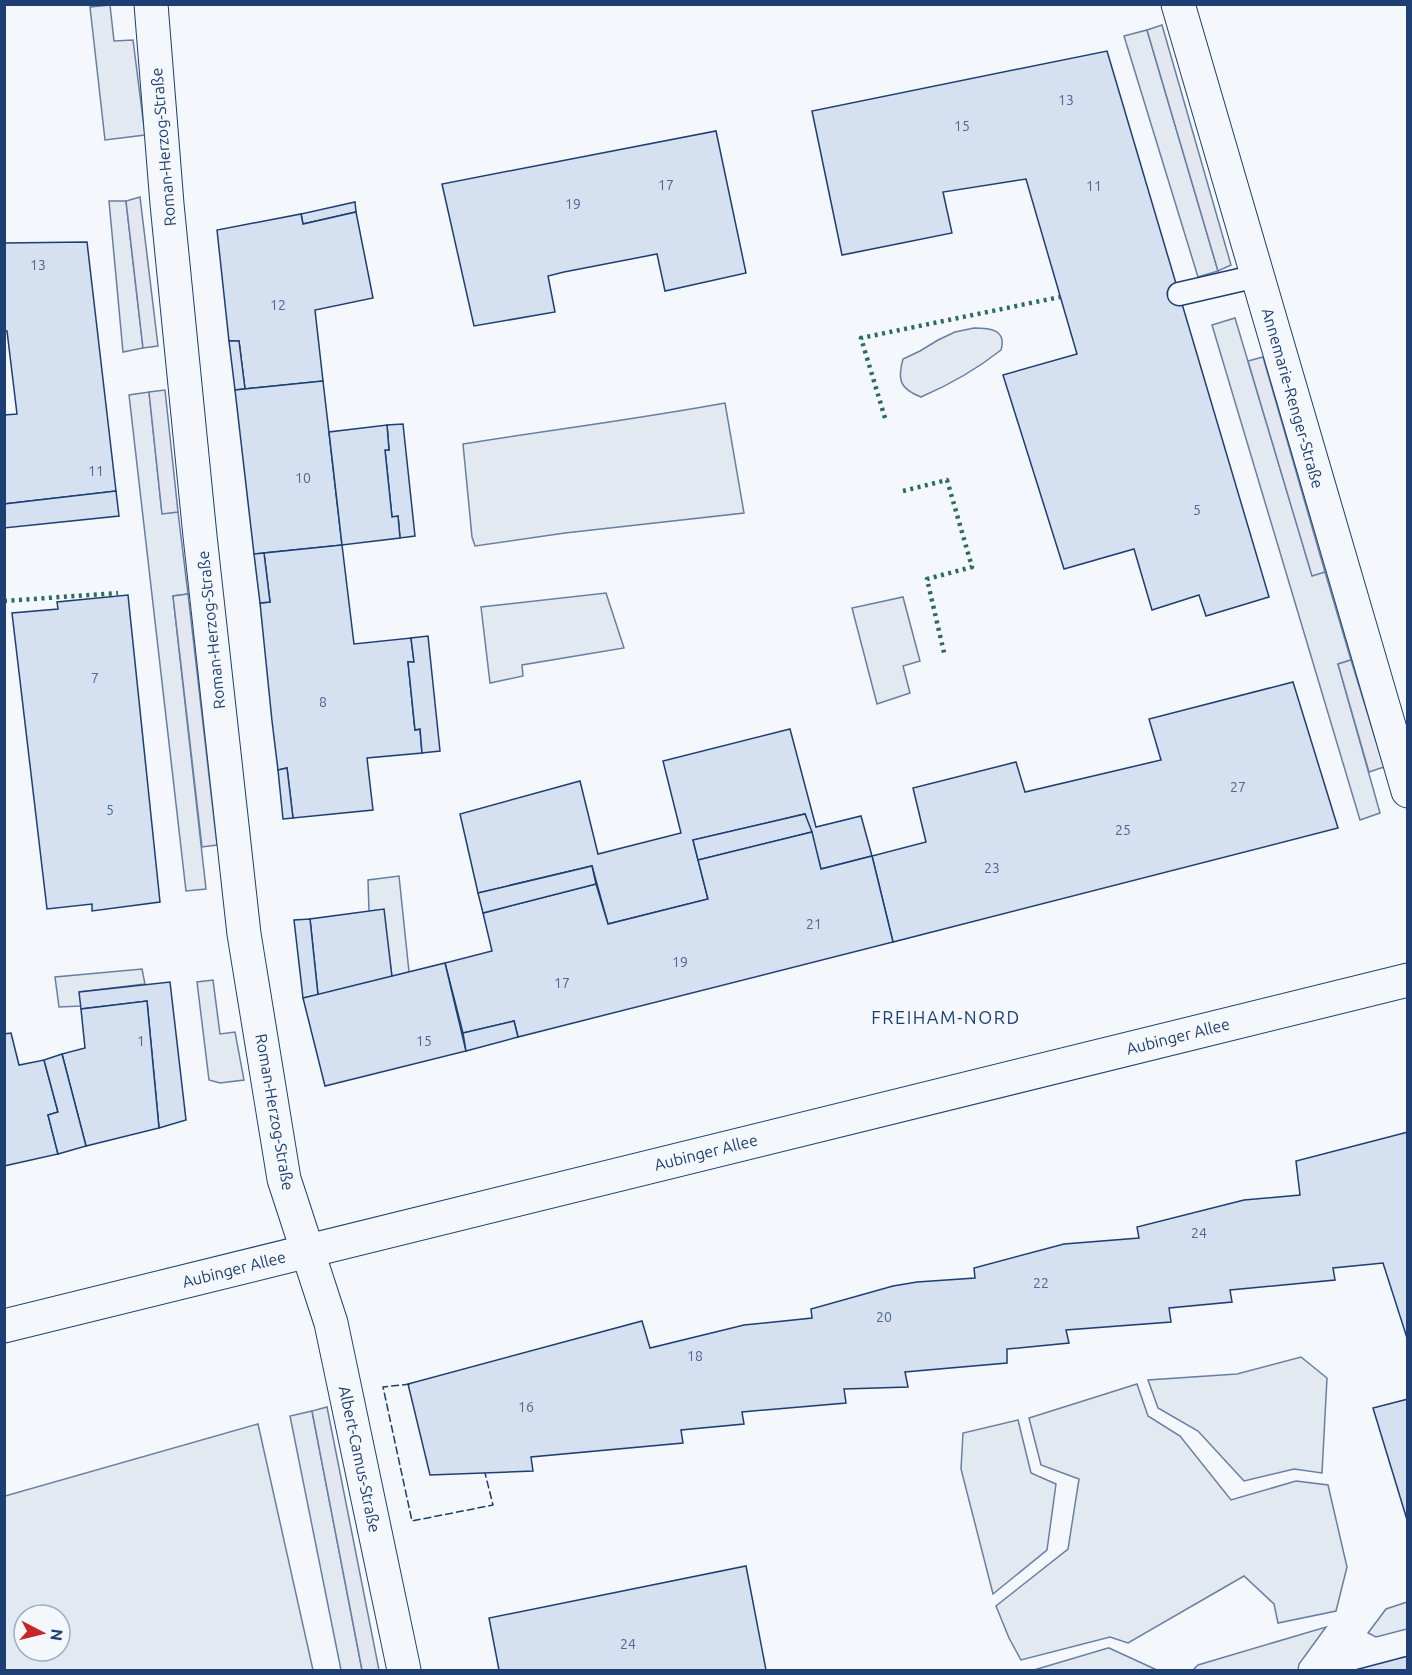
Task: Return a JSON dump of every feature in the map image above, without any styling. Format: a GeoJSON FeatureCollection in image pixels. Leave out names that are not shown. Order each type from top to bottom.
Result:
{"type":"FeatureCollection","features":[{"type":"Feature","properties":{"kind":"street","name":"Roman-Herzog-Straße"},"geometry":{"type":"LineString","coordinates":[[151,4],[174,275],[200,536],[244,934],[284,1179],[308,1250]]}},
{"type":"Feature","properties":{"kind":"street","name":"Annemarie-Renger-Straße"},"geometry":{"type":"LineString","coordinates":[[1178,4],[1407,791]]}},
{"type":"Feature","properties":{"kind":"street","name":"Aubinger Allee"},"geometry":{"type":"LineString","coordinates":[[4,1326],[1407,980]]}},
{"type":"Feature","properties":{"kind":"street","name":"Albert-Camus-Straße"},"geometry":{"type":"LineString","coordinates":[[308,1250],[331,1323],[404,1671]]}},
{"type":"Feature","properties":{"kind":"lane"},"geometry":{"type":"LineString","coordinates":[[1179,294],[1257,276]]}},
{"type":"Feature","properties":{"kind":"shaded area"},"geometry":{"type":"Polygon","coordinates":[[[110,5],[114,41],[133,40],[145,135],[105,140],[90,7],[110,5]]]}},
{"type":"Feature","properties":{"kind":"shaded area"},"geometry":{"type":"Polygon","coordinates":[[[1162,25],[1231,265],[1218,271],[1147,30],[1162,25]]]}},
{"type":"Feature","properties":{"kind":"shaded area"},"geometry":{"type":"Polygon","coordinates":[[[1147,30],[1218,271],[1198,277],[1124,36],[1147,30]]]}},
{"type":"Feature","properties":{"kind":"shaded area"},"geometry":{"type":"Polygon","coordinates":[[[140,197],[158,346],[143,348],[126,201],[140,197]]]}},
{"type":"Feature","properties":{"kind":"shaded area"},"geometry":{"type":"Polygon","coordinates":[[[109,201],[126,201],[143,348],[123,352],[109,201]]]}},
{"type":"Feature","properties":{"kind":"shaded area"},"geometry":{"type":"Polygon","coordinates":[[[1235,318],[1312,575],[1325,572],[1351,660],[1338,664],[1380,813],[1360,820],[1212,325],[1235,318]]]}},
{"type":"Feature","properties":{"kind":"shaded area"},"geometry":{"type":"Polygon","coordinates":[[[974,328],[991,329],[999,334],[1002,343],[1001,350],[963,376],[921,397],[904,387],[900,373],[903,359],[955,332],[974,328]]]}},
{"type":"Feature","properties":{"kind":"shaded area"},"geometry":{"type":"Polygon","coordinates":[[[1263,357],[1325,572],[1312,576],[1248,361],[1263,357]]]}},
{"type":"Feature","properties":{"kind":"shaded area"},"geometry":{"type":"Polygon","coordinates":[[[165,390],[178,512],[162,514],[149,392],[165,390]]]}},
{"type":"Feature","properties":{"kind":"shaded area"},"geometry":{"type":"Polygon","coordinates":[[[149,392],[162,513],[178,512],[188,594],[173,596],[206,889],[186,891],[129,395],[149,392]]]}},
{"type":"Feature","properties":{"kind":"shaded area"},"geometry":{"type":"Polygon","coordinates":[[[725,403],[744,513],[565,533],[475,546],[472,537],[463,444],[725,403]]]}},
{"type":"Feature","properties":{"kind":"shaded area"},"geometry":{"type":"Polygon","coordinates":[[[606,593],[624,648],[522,665],[523,676],[490,683],[481,607],[606,593]]]}},
{"type":"Feature","properties":{"kind":"shaded area"},"geometry":{"type":"Polygon","coordinates":[[[188,594],[217,845],[202,847],[173,596],[188,594]]]}},
{"type":"Feature","properties":{"kind":"shaded area"},"geometry":{"type":"Polygon","coordinates":[[[903,597],[920,661],[903,666],[910,693],[877,704],[852,608],[903,597]]]}},
{"type":"Feature","properties":{"kind":"shaded area"},"geometry":{"type":"Polygon","coordinates":[[[1351,660],[1384,767],[1369,772],[1338,664],[1351,660]]]}},
{"type":"Feature","properties":{"kind":"shaded area"},"geometry":{"type":"Polygon","coordinates":[[[399,876],[409,972],[392,977],[383,910],[369,911],[368,880],[399,876]]]}},
{"type":"Feature","properties":{"kind":"shaded area"},"geometry":{"type":"Polygon","coordinates":[[[142,969],[145,984],[80,992],[81,1006],[59,1007],[55,977],[142,969]]]}},
{"type":"Feature","properties":{"kind":"shaded area"},"geometry":{"type":"Polygon","coordinates":[[[213,980],[220,1034],[235,1032],[244,1080],[220,1083],[209,1080],[197,982],[213,980]]]}},
{"type":"Feature","properties":{"kind":"shaded area"},"geometry":{"type":"Polygon","coordinates":[[[1301,1357],[1327,1378],[1322,1473],[1294,1469],[1244,1481],[1198,1431],[1158,1408],[1148,1380],[1237,1374],[1301,1357]]]}},
{"type":"Feature","properties":{"kind":"shaded area"},"geometry":{"type":"Polygon","coordinates":[[[1137,1384],[1148,1416],[1180,1436],[1231,1500],[1296,1481],[1328,1485],[1347,1567],[1336,1611],[1278,1623],[1274,1604],[1244,1576],[1128,1643],[1110,1637],[1021,1660],[996,1606],[1068,1549],[1079,1479],[1041,1465],[1029,1418],[1137,1384]]]}},
{"type":"Feature","properties":{"kind":"shaded area"},"geometry":{"type":"Polygon","coordinates":[[[327,1407],[379,1670],[362,1670],[312,1411],[327,1407]]]}},
{"type":"Feature","properties":{"kind":"shaded area"},"geometry":{"type":"Polygon","coordinates":[[[312,1411],[362,1670],[341,1670],[290,1416],[312,1411]]]}},
{"type":"Feature","properties":{"kind":"shaded area"},"geometry":{"type":"Polygon","coordinates":[[[1018,1420],[1031,1473],[1056,1484],[1047,1550],[993,1594],[961,1469],[963,1433],[1018,1420]]]}},
{"type":"Feature","properties":{"kind":"shaded area"},"geometry":{"type":"Polygon","coordinates":[[[258,1424],[313,1670],[5,1670],[5,1496],[258,1424]]]}},
{"type":"Feature","properties":{"kind":"shaded area"},"geometry":{"type":"Polygon","coordinates":[[[1407,1602],[1407,1629],[1376,1637],[1368,1633],[1386,1609],[1407,1602]]]}},
{"type":"Feature","properties":{"kind":"shaded area"},"geometry":{"type":"Polygon","coordinates":[[[1326,1627],[1299,1664],[1298,1670],[1193,1670],[1198,1665],[1326,1627]]]}},
{"type":"Feature","properties":{"kind":"shaded area"},"geometry":{"type":"Polygon","coordinates":[[[1108,1648],[1157,1670],[1034,1670],[1108,1648]]]}},
{"type":"Feature","properties":{"kind":"building"},"geometry":{"type":"Polygon","coordinates":[[[1107,51],[1269,597],[1206,616],[1199,595],[1152,610],[1134,549],[1064,569],[1003,375],[1077,354],[1026,179],[943,192],[952,233],[842,255],[812,111],[1107,51]]]}},
{"type":"Feature","properties":{"kind":"building"},"geometry":{"type":"Polygon","coordinates":[[[716,131],[746,273],[665,291],[657,254],[564,272],[548,276],[555,312],[474,326],[442,184],[716,131]]]}},
{"type":"Feature","properties":{"kind":"building"},"geometry":{"type":"Polygon","coordinates":[[[355,202],[356,212],[303,224],[301,214],[355,202]]]}},
{"type":"Feature","properties":{"kind":"building"},"geometry":{"type":"Polygon","coordinates":[[[356,212],[373,298],[315,310],[323,381],[245,389],[239,341],[229,341],[217,230],[301,214],[303,224],[356,212]]]}},
{"type":"Feature","properties":{"kind":"building"},"geometry":{"type":"Polygon","coordinates":[[[87,242],[116,491],[4,504],[4,415],[17,414],[7,331],[4,331],[4,243],[87,242]]]}},
{"type":"Feature","properties":{"kind":"building"},"geometry":{"type":"Polygon","coordinates":[[[229,341],[239,341],[245,389],[235,390],[229,341]]]}},
{"type":"Feature","properties":{"kind":"building"},"geometry":{"type":"Polygon","coordinates":[[[323,381],[342,545],[254,554],[235,390],[323,381]]]}},
{"type":"Feature","properties":{"kind":"building"},"geometry":{"type":"Polygon","coordinates":[[[403,424],[415,536],[400,538],[398,516],[392,517],[385,450],[389,450],[387,425],[403,424]]]}},
{"type":"Feature","properties":{"kind":"building"},"geometry":{"type":"Polygon","coordinates":[[[387,425],[389,450],[385,450],[392,517],[398,516],[400,538],[342,545],[329,432],[387,425]]]}},
{"type":"Feature","properties":{"kind":"building"},"geometry":{"type":"Polygon","coordinates":[[[116,491],[119,516],[4,528],[4,504],[116,491]]]}},
{"type":"Feature","properties":{"kind":"building"},"geometry":{"type":"Polygon","coordinates":[[[342,545],[354,644],[411,638],[414,662],[408,662],[415,730],[420,729],[422,753],[367,758],[373,810],[293,818],[287,768],[278,770],[272,721],[260,603],[270,602],[264,553],[342,545]]]}},
{"type":"Feature","properties":{"kind":"building"},"geometry":{"type":"Polygon","coordinates":[[[264,553],[270,602],[260,603],[254,554],[264,553]]]}},
{"type":"Feature","properties":{"kind":"building"},"geometry":{"type":"Polygon","coordinates":[[[128,595],[160,902],[92,911],[92,904],[47,909],[12,613],[58,609],[57,602],[128,595]]]}},
{"type":"Feature","properties":{"kind":"building"},"geometry":{"type":"Polygon","coordinates":[[[428,636],[440,751],[422,753],[420,729],[415,730],[408,662],[414,662],[411,638],[428,636]]]}},
{"type":"Feature","properties":{"kind":"building"},"geometry":{"type":"Polygon","coordinates":[[[1293,682],[1338,828],[893,942],[872,856],[926,842],[913,788],[1016,762],[1025,792],[1161,760],[1149,719],[1293,682]]]}},
{"type":"Feature","properties":{"kind":"building"},"geometry":{"type":"Polygon","coordinates":[[[790,729],[816,827],[861,816],[872,856],[821,869],[805,814],[693,840],[708,899],[608,924],[592,866],[478,893],[460,814],[580,781],[598,854],[681,833],[663,761],[790,729]]]}},
{"type":"Feature","properties":{"kind":"building"},"geometry":{"type":"Polygon","coordinates":[[[287,768],[293,818],[283,819],[278,770],[287,768]]]}},
{"type":"Feature","properties":{"kind":"building"},"geometry":{"type":"Polygon","coordinates":[[[805,814],[812,832],[698,860],[693,840],[805,814]]]}},
{"type":"Feature","properties":{"kind":"building"},"geometry":{"type":"Polygon","coordinates":[[[812,832],[821,869],[872,856],[893,942],[518,1037],[514,1021],[463,1033],[445,963],[492,951],[483,913],[596,884],[608,924],[708,899],[698,860],[812,832]]]}},
{"type":"Feature","properties":{"kind":"building"},"geometry":{"type":"Polygon","coordinates":[[[592,866],[596,884],[483,913],[478,893],[592,866]]]}},
{"type":"Feature","properties":{"kind":"building"},"geometry":{"type":"Polygon","coordinates":[[[384,909],[392,977],[318,995],[310,919],[384,909]]]}},
{"type":"Feature","properties":{"kind":"building"},"geometry":{"type":"Polygon","coordinates":[[[310,919],[318,995],[303,998],[294,920],[310,919]]]}},
{"type":"Feature","properties":{"kind":"building"},"geometry":{"type":"Polygon","coordinates":[[[445,963],[466,1051],[325,1086],[303,998],[445,963]]]}},
{"type":"Feature","properties":{"kind":"building"},"geometry":{"type":"Polygon","coordinates":[[[170,982],[186,1120],[159,1128],[147,1001],[81,1009],[79,992],[170,982]]]}},
{"type":"Feature","properties":{"kind":"building"},"geometry":{"type":"Polygon","coordinates":[[[147,1001],[159,1128],[86,1146],[62,1054],[85,1048],[81,1009],[147,1001]]]}},
{"type":"Feature","properties":{"kind":"building"},"geometry":{"type":"Polygon","coordinates":[[[514,1021],[518,1037],[466,1051],[463,1033],[514,1021]]]}},
{"type":"Feature","properties":{"kind":"building"},"geometry":{"type":"Polygon","coordinates":[[[11,1033],[19,1065],[44,1060],[58,1112],[48,1115],[58,1154],[4,1166],[4,1034],[11,1033]]]}},
{"type":"Feature","properties":{"kind":"building"},"geometry":{"type":"Polygon","coordinates":[[[62,1054],[86,1146],[58,1154],[48,1115],[58,1112],[44,1060],[62,1054]]]}},
{"type":"Feature","properties":{"kind":"building"},"geometry":{"type":"Polygon","coordinates":[[[1408,1132],[1408,1341],[1383,1263],[1333,1268],[1335,1280],[1230,1290],[1232,1302],[1169,1308],[1171,1322],[1066,1330],[1069,1343],[1007,1349],[1007,1363],[905,1372],[908,1387],[844,1389],[846,1403],[742,1412],[744,1424],[681,1430],[683,1443],[531,1457],[533,1471],[430,1475],[408,1384],[642,1321],[650,1348],[744,1325],[812,1318],[811,1309],[893,1286],[975,1278],[974,1268],[1064,1244],[1139,1238],[1137,1227],[1244,1200],[1300,1195],[1296,1161],[1408,1132]]]}},
{"type":"Feature","properties":{"kind":"building"},"geometry":{"type":"Polygon","coordinates":[[[1408,1399],[1408,1523],[1373,1408],[1408,1399]]]}},
{"type":"Feature","properties":{"kind":"building"},"geometry":{"type":"Polygon","coordinates":[[[746,1566],[766,1670],[499,1670],[489,1618],[746,1566]]]}},
{"type":"Feature","properties":{"kind":"building"},"geometry":{"type":"Polygon","coordinates":[[[1408,1656],[1408,1670],[1355,1670],[1408,1656]]]}},
{"type":"Feature","properties":{"kind":"hedge"},"geometry":{"type":"LineString","coordinates":[[885,418],[861,338],[1060,297]]}},
{"type":"Feature","properties":{"kind":"hedge"},"geometry":{"type":"LineString","coordinates":[[903,491],[947,480],[972,567],[927,579],[945,657]]}},
{"type":"Feature","properties":{"kind":"hedge"},"geometry":{"type":"LineString","coordinates":[[4,601],[118,593]]}},
{"type":"Feature","properties":{"kind":"fence"},"geometry":{"type":"LineString","coordinates":[[410,1384],[383,1387],[412,1521],[493,1505],[485,1473]]}},
{"type":"Feature","properties":{"kind":"district","name":"FREIHAM-NORD"},"geometry":{"type":"Point","coordinates":[946,1017]}}]}
